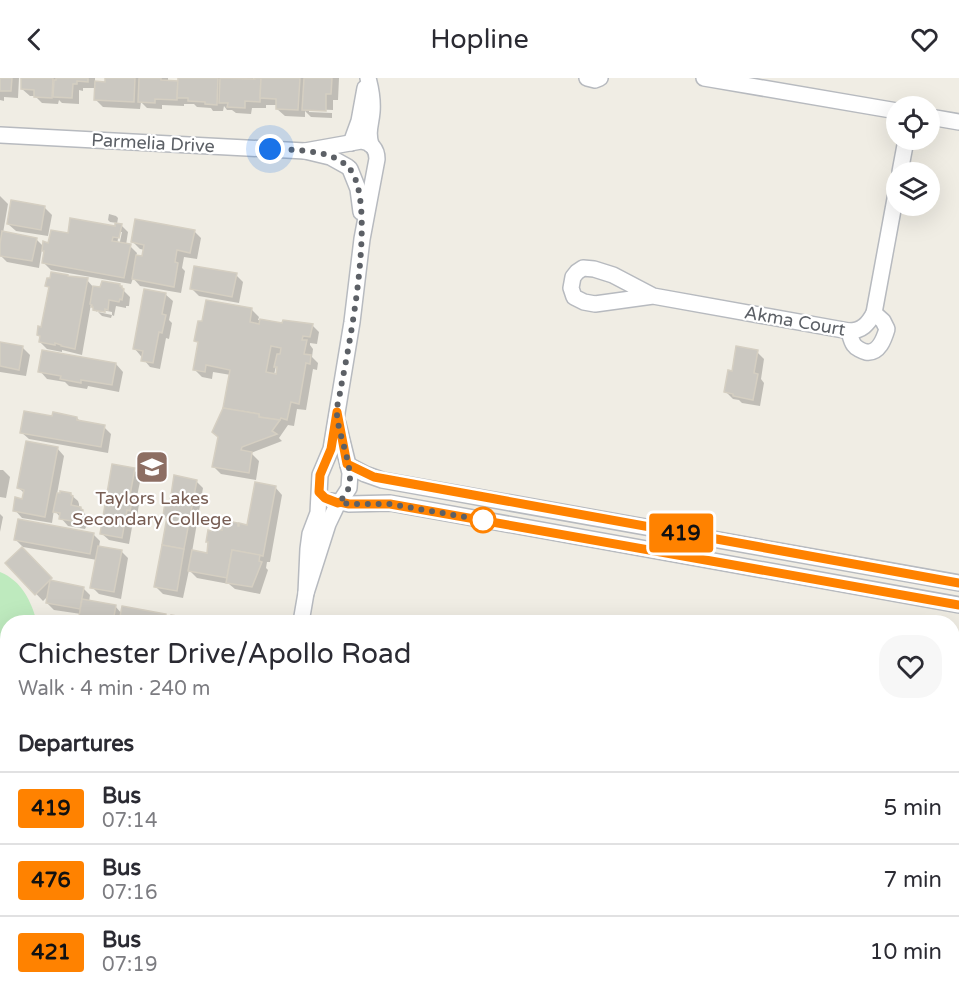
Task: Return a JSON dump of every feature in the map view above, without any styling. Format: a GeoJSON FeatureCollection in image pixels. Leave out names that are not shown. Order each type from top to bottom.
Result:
{"type":"FeatureCollection","features":[{"type":"Feature","properties":{"kind":"street"},"geometry":{"type":"LineString","coordinates":[[362,239],[360,198],[345,153],[351,144],[359,121],[367,78]]}},
{"type":"Feature","properties":{"kind":"street"},"geometry":{"type":"LineString","coordinates":[[302,615],[310,534],[317,518],[320,475],[331,449],[352,322],[362,239],[376,163],[377,154],[371,145],[369,131],[372,98],[367,78]]}},
{"type":"Feature","properties":{"kind":"street"},"geometry":{"type":"LineString","coordinates":[[587,78],[595,80],[600,78]]}},
{"type":"Feature","properties":{"kind":"street"},"geometry":{"type":"LineString","coordinates":[[704,78],[886,109]]}},
{"type":"Feature","properties":{"kind":"street"},"geometry":{"type":"LineString","coordinates":[[940,119],[959,122]]}},
{"type":"Feature","properties":{"kind":"street","name":"Parmelia Drive"},"geometry":{"type":"LineString","coordinates":[[0,135],[305,151],[336,159],[349,168]]}},
{"type":"Feature","properties":{"kind":"street"},"geometry":{"type":"LineString","coordinates":[[351,144],[361,141],[371,145]]}},
{"type":"Feature","properties":{"kind":"street","name":"Parmelia Drive"},"geometry":{"type":"LineString","coordinates":[[305,151],[351,144]]}},
{"type":"Feature","properties":{"kind":"street"},"geometry":{"type":"LineString","coordinates":[[349,168],[361,173],[373,168],[376,163]]}},
{"type":"Feature","properties":{"kind":"street"},"geometry":{"type":"LineString","coordinates":[[849,331],[854,345],[862,351],[870,352],[884,340],[887,329],[883,321],[874,314],[892,216]]}},
{"type":"Feature","properties":{"kind":"street"},"geometry":{"type":"LineString","coordinates":[[583,268],[594,269],[653,296],[595,304],[574,297],[571,288],[573,277],[577,272],[583,268]]}},
{"type":"Feature","properties":{"kind":"street","name":"Akma Court"},"geometry":{"type":"LineString","coordinates":[[653,296],[849,331],[862,328],[874,314]]}},
{"type":"Feature","properties":{"kind":"street"},"geometry":{"type":"LineString","coordinates":[[306,593],[328,524],[350,483],[350,473],[337,412]]}},
{"type":"Feature","properties":{"kind":"street"},"geometry":{"type":"LineString","coordinates":[[326,462],[341,461],[382,480],[959,583]]}},
{"type":"Feature","properties":{"kind":"street"},"geometry":{"type":"LineString","coordinates":[[319,492],[325,498],[349,504],[390,504],[959,605]]}},
{"type":"Feature","properties":{"kind":"green space"},"geometry":{"type":"Polygon","coordinates":[[[0,572],[20,586],[35,615],[0,615],[0,572]]]}},
{"type":"Feature","properties":{"kind":"building"},"geometry":{"type":"Polygon","coordinates":[[[0,78],[12,78],[11,91],[0,91],[0,78]]]}},
{"type":"Feature","properties":{"kind":"building"},"geometry":{"type":"Polygon","coordinates":[[[21,78],[53,78],[52,98],[34,97],[34,90],[21,89],[21,78]]]}},
{"type":"Feature","properties":{"kind":"building"},"geometry":{"type":"Polygon","coordinates":[[[56,78],[88,78],[88,82],[77,81],[77,84],[73,84],[72,98],[53,97],[56,78]]]}},
{"type":"Feature","properties":{"kind":"building"},"geometry":{"type":"Polygon","coordinates":[[[105,78],[135,78],[134,102],[94,100],[95,81],[105,82],[105,78]]]}},
{"type":"Feature","properties":{"kind":"building"},"geometry":{"type":"Polygon","coordinates":[[[139,78],[178,81],[177,100],[155,99],[155,103],[138,102],[139,78]]]}},
{"type":"Feature","properties":{"kind":"building"},"geometry":{"type":"Polygon","coordinates":[[[178,78],[218,78],[217,105],[188,101],[188,98],[177,98],[178,78]]]}},
{"type":"Feature","properties":{"kind":"building"},"geometry":{"type":"Polygon","coordinates":[[[220,78],[261,78],[260,102],[245,101],[245,108],[227,107],[228,103],[219,103],[220,78]]]}},
{"type":"Feature","properties":{"kind":"building"},"geometry":{"type":"Polygon","coordinates":[[[261,78],[300,78],[298,110],[276,109],[276,99],[260,98],[261,78]]]}},
{"type":"Feature","properties":{"kind":"building"},"geometry":{"type":"Polygon","coordinates":[[[304,78],[332,78],[331,94],[326,94],[326,111],[302,110],[304,78]]]}},
{"type":"Feature","properties":{"kind":"building"},"geometry":{"type":"Polygon","coordinates":[[[11,200],[45,206],[41,230],[7,224],[11,200]]]}},
{"type":"Feature","properties":{"kind":"building"},"geometry":{"type":"Polygon","coordinates":[[[70,218],[115,226],[115,223],[122,224],[119,238],[113,237],[112,241],[131,244],[124,278],[42,263],[43,241],[48,243],[51,230],[68,233],[70,218]]]}},
{"type":"Feature","properties":{"kind":"building"},"geometry":{"type":"Polygon","coordinates":[[[135,219],[195,230],[190,253],[177,250],[175,262],[178,263],[174,287],[132,279],[136,255],[142,256],[144,245],[131,242],[135,219]]]}},
{"type":"Feature","properties":{"kind":"building"},"geometry":{"type":"Polygon","coordinates":[[[2,231],[37,238],[32,261],[0,256],[2,231]]]}},
{"type":"Feature","properties":{"kind":"building"},"geometry":{"type":"Polygon","coordinates":[[[194,266],[237,273],[232,297],[190,289],[194,266]]]}},
{"type":"Feature","properties":{"kind":"building"},"geometry":{"type":"Polygon","coordinates":[[[51,272],[88,278],[75,349],[55,343],[55,345],[39,342],[38,326],[41,327],[49,287],[45,286],[51,272]]]}},
{"type":"Feature","properties":{"kind":"building"},"geometry":{"type":"Polygon","coordinates":[[[102,281],[120,284],[124,289],[122,300],[120,299],[119,302],[109,300],[108,310],[105,309],[105,312],[93,310],[90,304],[93,286],[100,287],[102,281]]]}},
{"type":"Feature","properties":{"kind":"building"},"geometry":{"type":"Polygon","coordinates":[[[144,289],[166,293],[162,314],[166,315],[162,333],[159,332],[153,363],[141,361],[143,351],[133,349],[144,289]]]}},
{"type":"Feature","properties":{"kind":"building"},"geometry":{"type":"Polygon","coordinates":[[[206,300],[252,308],[250,322],[259,324],[260,319],[282,323],[283,320],[313,324],[310,337],[303,336],[302,340],[307,340],[304,354],[311,355],[310,364],[306,363],[299,404],[291,402],[287,420],[259,417],[259,414],[223,408],[230,370],[206,365],[205,372],[193,370],[198,342],[194,341],[198,321],[202,321],[206,300]],[[271,346],[266,372],[276,374],[277,367],[274,367],[281,348],[271,346]]]}},
{"type":"Feature","properties":{"kind":"building"},"geometry":{"type":"Polygon","coordinates":[[[0,342],[23,346],[19,370],[0,366],[0,342]]]}},
{"type":"Feature","properties":{"kind":"building"},"geometry":{"type":"Polygon","coordinates":[[[736,346],[758,350],[754,373],[758,374],[753,400],[724,392],[728,370],[732,371],[736,346]]]}},
{"type":"Feature","properties":{"kind":"building"},"geometry":{"type":"Polygon","coordinates":[[[42,350],[116,363],[112,385],[81,380],[81,383],[60,379],[61,376],[38,372],[42,350]]]}},
{"type":"Feature","properties":{"kind":"building"},"geometry":{"type":"Polygon","coordinates":[[[223,408],[280,420],[272,431],[277,434],[242,447],[241,450],[252,452],[249,473],[212,467],[218,437],[212,432],[223,408]]]}},
{"type":"Feature","properties":{"kind":"building"},"geometry":{"type":"Polygon","coordinates":[[[24,411],[52,416],[53,412],[77,417],[77,420],[105,425],[101,447],[20,433],[24,411]]]}},
{"type":"Feature","properties":{"kind":"building"},"geometry":{"type":"Polygon","coordinates":[[[26,441],[58,447],[45,517],[13,511],[15,497],[22,499],[24,490],[17,488],[26,441]]]}},
{"type":"Feature","properties":{"kind":"building"},"geometry":{"type":"Polygon","coordinates":[[[112,464],[135,468],[130,495],[133,496],[130,511],[127,510],[122,538],[100,534],[112,464]]]}},
{"type":"Feature","properties":{"kind":"building"},"geometry":{"type":"Polygon","coordinates":[[[174,475],[197,480],[184,549],[162,545],[167,517],[163,516],[165,502],[170,502],[174,475]]]}},
{"type":"Feature","properties":{"kind":"building"},"geometry":{"type":"Polygon","coordinates":[[[255,482],[276,486],[263,556],[232,550],[227,578],[188,571],[192,550],[207,553],[208,530],[211,531],[211,528],[222,530],[223,520],[238,523],[238,526],[239,523],[247,525],[255,482]]]}},
{"type":"Feature","properties":{"kind":"building"},"geometry":{"type":"Polygon","coordinates":[[[60,491],[71,493],[73,496],[71,505],[81,507],[83,510],[81,521],[59,519],[60,513],[53,512],[57,493],[60,491]]]}},
{"type":"Feature","properties":{"kind":"building"},"geometry":{"type":"Polygon","coordinates":[[[18,519],[94,533],[90,554],[14,540],[18,519]]]}},
{"type":"Feature","properties":{"kind":"building"},"geometry":{"type":"Polygon","coordinates":[[[162,545],[184,549],[177,591],[154,587],[162,545]]]}},
{"type":"Feature","properties":{"kind":"building"},"geometry":{"type":"Polygon","coordinates":[[[98,546],[122,550],[114,592],[90,588],[98,546]]]}},
{"type":"Feature","properties":{"kind":"building"},"geometry":{"type":"Polygon","coordinates":[[[22,547],[52,578],[35,595],[5,563],[22,547]]]}},
{"type":"Feature","properties":{"kind":"building"},"geometry":{"type":"Polygon","coordinates":[[[232,550],[260,555],[259,561],[262,562],[252,587],[226,583],[232,550]]]}},
{"type":"Feature","properties":{"kind":"building"},"geometry":{"type":"Polygon","coordinates":[[[50,580],[84,587],[80,609],[46,603],[50,580]]]}},
{"type":"Feature","properties":{"kind":"building"},"geometry":{"type":"Polygon","coordinates":[[[82,599],[116,605],[114,615],[79,615],[82,599]]]}},
{"type":"Feature","properties":{"kind":"building"},"geometry":{"type":"Polygon","coordinates":[[[122,606],[166,614],[166,615],[120,615],[122,606]]]}},
{"type":"Feature","properties":{"kind":"bus line","name":"419"},"geometry":{"type":"LineString","coordinates":[[959,583],[382,480],[347,464],[337,412],[331,449],[319,481],[321,495],[338,503],[390,504],[959,605]]}},
{"type":"Feature","properties":{"kind":"place","name":"Taylors Lakes Secondary College"},"geometry":{"type":"Point","coordinates":[152,467]}},
{"type":"Feature","properties":{"kind":"route"},"geometry":{"type":"LineString","coordinates":[[270,149],[305,151],[336,159],[350,169],[360,198],[362,239],[358,282],[337,412],[350,473],[349,488],[340,502],[390,504],[483,520]]}}]}
